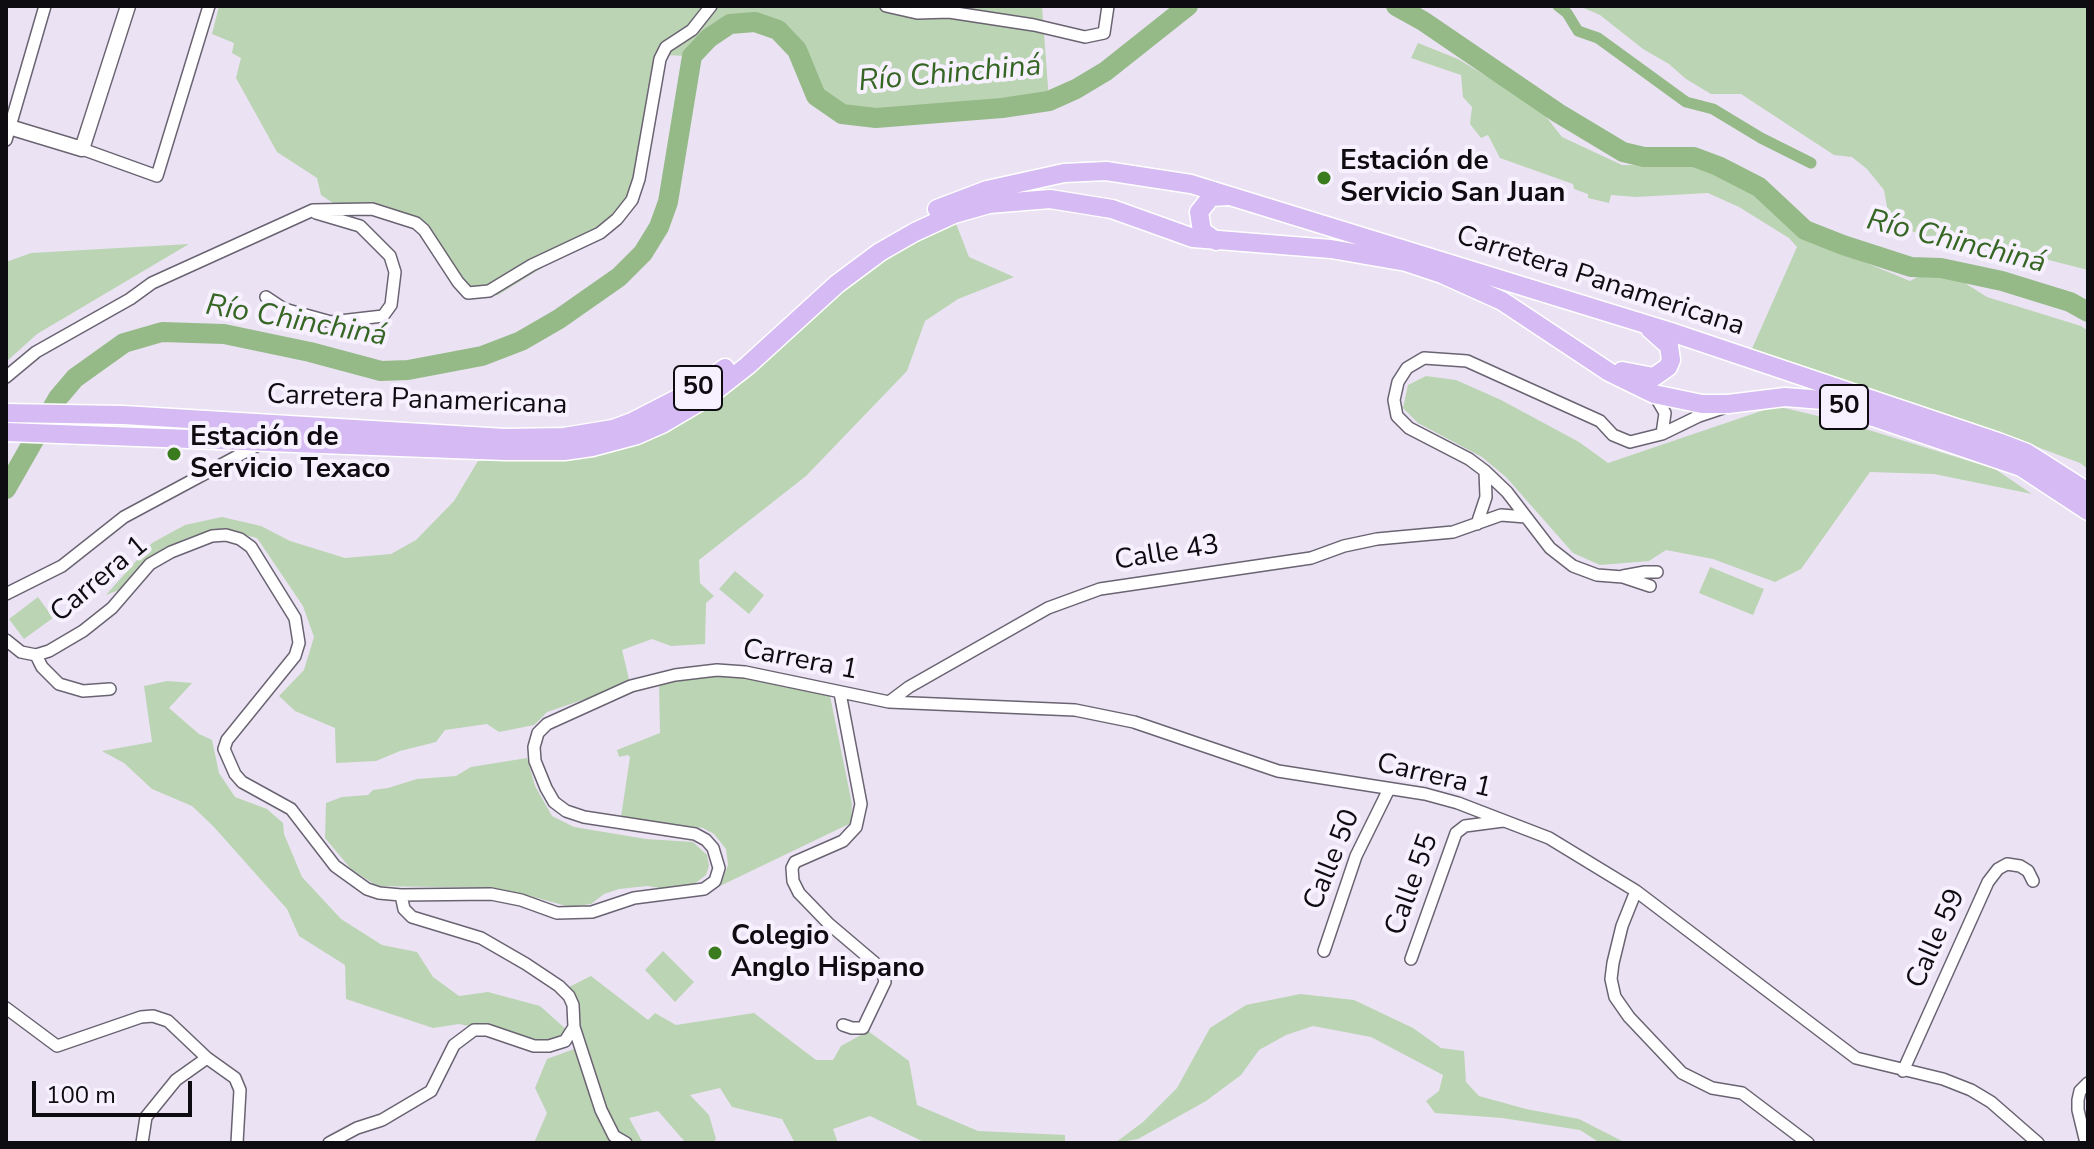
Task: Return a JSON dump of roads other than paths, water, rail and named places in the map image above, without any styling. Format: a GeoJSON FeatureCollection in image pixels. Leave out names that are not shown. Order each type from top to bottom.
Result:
{"type":"FeatureCollection","features":[{"type":"Feature","properties":{"kind":"highway","name":"Carretera Panamericana"},"geometry":{"type":"LineString","coordinates":[[8,413],[107,415],[505,438],[589,434],[632,422],[698,388],[738,359],[830,277],[911,221],[951,202],[1018,181],[1064,173],[1106,171],[1174,180],[1231,196],[1639,322],[1998,442],[2040,461],[2088,492]]}},
{"type":"Feature","properties":{"kind":"highway"},"geometry":{"type":"LineString","coordinates":[[1218,241],[1202,231],[1199,212],[1211,197],[1221,194],[1231,196]]}},
{"type":"Feature","properties":{"kind":"highway","name":"Carretera Panamericana"},"geometry":{"type":"LineString","coordinates":[[8,432],[564,451],[592,447],[637,435],[706,398],[747,366],[837,284],[880,252],[915,232],[954,214],[989,204],[1050,199],[1112,209],[1176,233],[1218,241],[1356,253],[1430,270],[1502,301],[1589,359],[1654,394],[1702,404],[1785,397],[1823,400],[1994,456],[2046,481],[2088,511]]}},
{"type":"Feature","properties":{"kind":"highway"},"geometry":{"type":"LineString","coordinates":[[1589,359],[1633,374],[1654,377],[1663,373],[1671,360],[1669,346],[1639,322]]}},
{"type":"Feature","properties":{"kind":"street"},"geometry":{"type":"LineString","coordinates":[[45,6],[7,131],[82,149],[157,176],[209,6]]}},
{"type":"Feature","properties":{"kind":"street"},"geometry":{"type":"LineString","coordinates":[[82,149],[128,6]]}},
{"type":"Feature","properties":{"kind":"street"},"geometry":{"type":"LineString","coordinates":[[6,377],[36,352],[130,299],[152,283],[313,210],[372,209],[416,223],[468,293],[489,291],[532,265],[600,233],[632,200],[639,179],[660,59],[666,47],[692,30],[711,6]]}},
{"type":"Feature","properties":{"kind":"street"},"geometry":{"type":"LineString","coordinates":[[886,6],[917,13],[949,12],[1034,25],[1085,37],[1104,33],[1108,6]]}},
{"type":"Feature","properties":{"kind":"street"},"geometry":{"type":"LineString","coordinates":[[266,297],[284,309],[331,322],[383,316],[391,305],[395,272],[390,256],[360,226],[313,210]]}},
{"type":"Feature","properties":{"kind":"street"},"geometry":{"type":"LineString","coordinates":[[1657,572],[1623,577],[1597,575],[1573,566],[1550,548],[1507,492],[1485,471],[1469,459],[1409,428],[1397,416],[1394,400],[1398,382],[1407,368],[1424,358],[1467,361],[1600,421],[1620,439],[1630,442],[1662,434],[1699,416],[1759,401]]}},
{"type":"Feature","properties":{"kind":"street"},"geometry":{"type":"LineString","coordinates":[[1654,394],[1665,413],[1662,434]]}},
{"type":"Feature","properties":{"kind":"street"},"geometry":{"type":"LineString","coordinates":[[6,594],[62,566],[124,517],[264,442]]}},
{"type":"Feature","properties":{"kind":"street"},"geometry":{"type":"LineString","coordinates":[[1477,524],[1486,497],[1485,471]]}},
{"type":"Feature","properties":{"kind":"street","name":"Calle 43"},"geometry":{"type":"LineString","coordinates":[[889,702],[909,687],[1048,608],[1100,589],[1311,558],[1366,542],[1453,532],[1501,515],[1526,517]]}},
{"type":"Feature","properties":{"kind":"street","name":"Carrera 1"},"geometry":{"type":"LineString","coordinates":[[6,640],[21,652],[36,655],[49,651],[83,631],[112,608],[150,564],[212,536],[226,535],[240,539],[251,547],[295,618],[299,643],[295,656],[227,740],[224,749],[231,768],[242,782],[291,809],[335,866],[355,882],[379,893],[491,894],[521,900],[557,913],[592,912],[643,896],[688,893],[704,889],[715,881],[719,868],[717,856],[706,840],[695,834],[584,817],[566,811],[554,802],[546,788],[535,761],[534,747],[538,733],[547,724],[631,686],[675,675],[717,670],[745,672],[889,702],[1075,710],[1107,715],[1278,771],[1436,797],[1508,820],[1570,850],[1636,891],[1856,1058],[1943,1079],[1971,1090],[1991,1102],[2038,1143]]}},
{"type":"Feature","properties":{"kind":"street"},"geometry":{"type":"LineString","coordinates":[[1623,577],[1650,586]]}},
{"type":"Feature","properties":{"kind":"street"},"geometry":{"type":"LineString","coordinates":[[36,655],[42,667],[59,684],[83,691],[110,689]]}},
{"type":"Feature","properties":{"kind":"street"},"geometry":{"type":"LineString","coordinates":[[840,693],[861,804],[856,827],[843,841],[795,862],[792,868],[793,881],[799,893],[829,924],[882,969],[885,982],[863,1028],[843,1025]]}},
{"type":"Feature","properties":{"kind":"street","name":"Calle 50"},"geometry":{"type":"LineString","coordinates":[[1324,951],[1356,856],[1389,789]]}},
{"type":"Feature","properties":{"kind":"street","name":"Calle 55"},"geometry":{"type":"LineString","coordinates":[[1411,959],[1456,833],[1465,826],[1508,820]]}},
{"type":"Feature","properties":{"kind":"street","name":"Calle 59"},"geometry":{"type":"LineString","coordinates":[[1903,1071],[1988,882],[1998,869],[2007,864],[2028,871],[2033,881]]}},
{"type":"Feature","properties":{"kind":"street"},"geometry":{"type":"LineString","coordinates":[[1636,891],[1622,926],[1611,979],[1615,997],[1629,1017],[1682,1073],[1712,1088],[1742,1093],[1808,1143]]}},
{"type":"Feature","properties":{"kind":"street"},"geometry":{"type":"LineString","coordinates":[[401,895],[404,909],[412,917],[481,938],[559,986],[573,1005],[569,1034],[607,1126],[614,1136],[626,1143]]}},
{"type":"Feature","properties":{"kind":"street"},"geometry":{"type":"LineString","coordinates":[[6,1008],[57,1046],[141,1017],[153,1016],[168,1021],[207,1058],[235,1078],[240,1090],[237,1143]]}},
{"type":"Feature","properties":{"kind":"street"},"geometry":{"type":"LineString","coordinates":[[329,1143],[357,1128],[382,1120],[431,1091],[454,1045],[474,1030],[487,1030],[534,1046],[549,1046],[569,1034]]}},
{"type":"Feature","properties":{"kind":"street"},"geometry":{"type":"LineString","coordinates":[[142,1143],[146,1117],[176,1080],[207,1058]]}},
{"type":"Feature","properties":{"kind":"street"},"geometry":{"type":"LineString","coordinates":[[2086,1143],[2078,1110],[2080,1091],[2088,1083]]}},
{"type":"Feature","properties":{"kind":"waterway","name":"Río Chinchiná"},"geometry":{"type":"LineString","coordinates":[[6,489],[58,398],[75,378],[124,343],[162,332],[224,334],[381,371],[408,370],[482,356],[521,341],[559,319],[619,277],[643,253],[659,227],[668,202],[692,56],[709,38],[730,24],[755,22],[778,30],[797,50],[816,96],[842,114],[876,118],[1049,101],[1106,71],[1188,6]]}},
{"type":"Feature","properties":{"kind":"waterway","name":"Río Chinchiná"},"geometry":{"type":"LineString","coordinates":[[1396,6],[1623,152],[1644,157],[1694,157],[1759,187],[1805,230],[1843,245],[1911,267],[1941,268],[2002,281],[2070,302],[2088,312]]}},
{"type":"Feature","properties":{"kind":"waterway"},"geometry":{"type":"LineString","coordinates":[[1558,6],[1567,13],[1578,31],[1598,38],[1686,102],[1713,109],[1811,163]]}},
{"type":"Feature","properties":{"kind":"place","name":"Estación de Servicio San Juan"},"geometry":{"type":"Point","coordinates":[1324,178]}},
{"type":"Feature","properties":{"kind":"place","name":"Estación de Servicio Texaco"},"geometry":{"type":"Point","coordinates":[174,454]}},
{"type":"Feature","properties":{"kind":"place","name":"Colegio Anglo Hispano"},"geometry":{"type":"Point","coordinates":[715,953]}}]}
